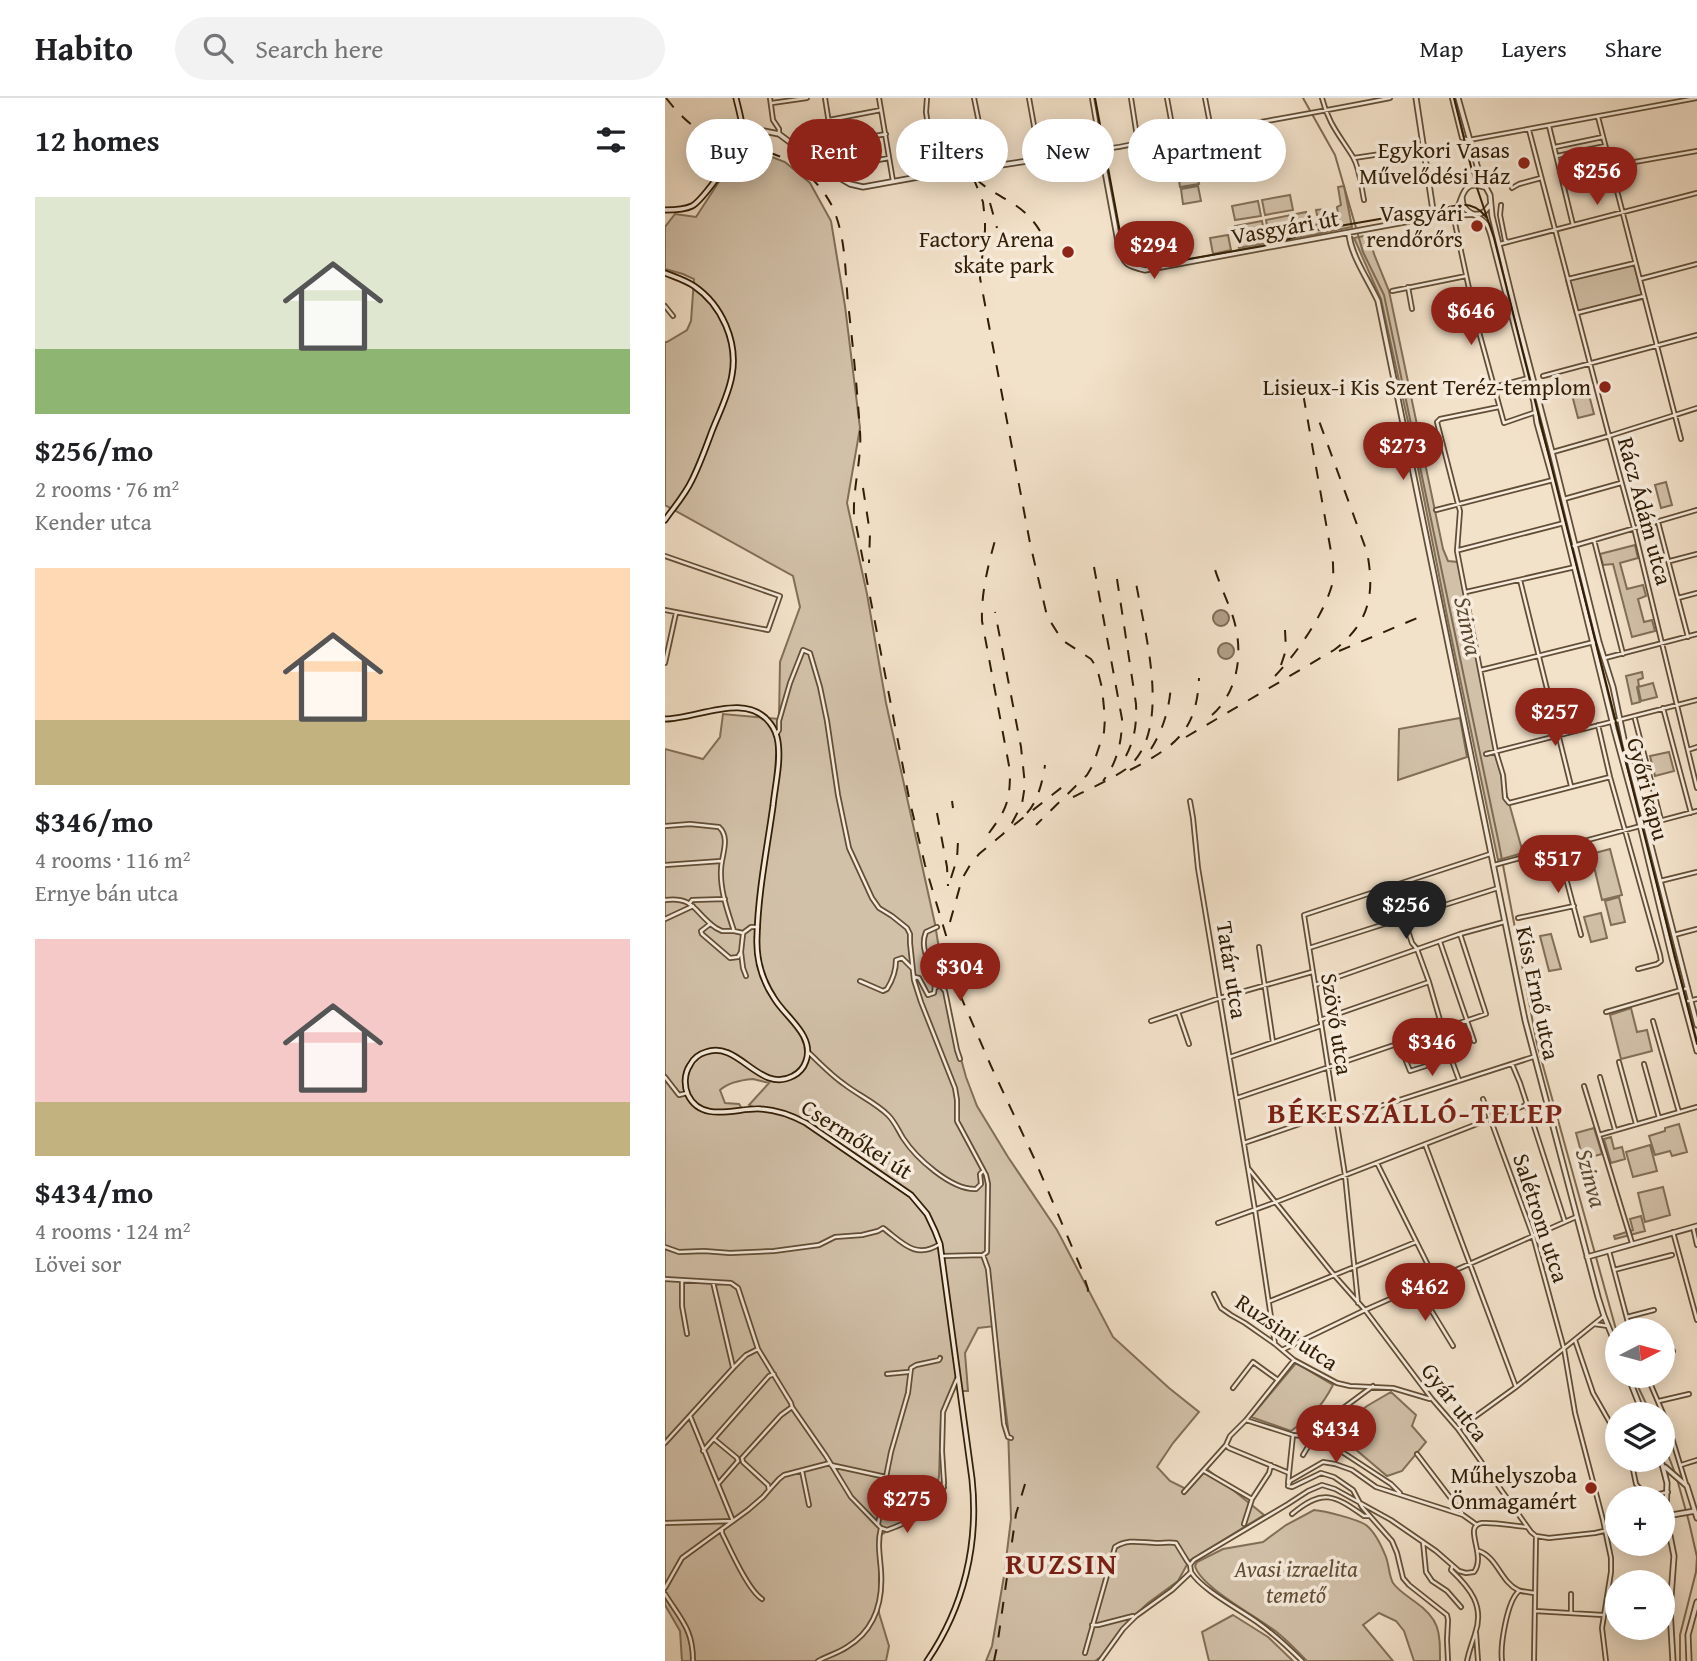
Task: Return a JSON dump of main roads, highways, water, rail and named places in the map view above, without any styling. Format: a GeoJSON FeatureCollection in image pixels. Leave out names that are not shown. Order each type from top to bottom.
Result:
{"type":"FeatureCollection","features":[{"type":"Feature","properties":{"kind":"waterway","name":"Szinva"},"geometry":{"type":"LineString","coordinates":[[1303,98],[1335,155],[1363,252],[1384,295],[1499,844],[1537,1044],[1613,1318]]}},
{"type":"Feature","properties":{"kind":"waterway","name":"Szinva"},"geometry":{"type":"LineString","coordinates":[[1639,1388],[1645,1402]]}},
{"type":"Feature","properties":{"kind":"waterway","name":"Szinva"},"geometry":{"type":"LineString","coordinates":[[1677,1479],[1697,1557],[1696,1572],[1680,1635],[1680,1661]]}},
{"type":"Feature","properties":{"kind":"tram line"},"geometry":{"type":"LineString","coordinates":[[1095,98],[1122,243],[1125,254],[1134,263],[1149,266],[1263,246],[1305,232],[1460,205],[1475,207],[1486,217]]}},
{"type":"Feature","properties":{"kind":"tram line"},"geometry":{"type":"LineString","coordinates":[[1454,98],[1474,179],[1494,238],[1697,1044]]}},
{"type":"Feature","properties":{"kind":"railway"},"geometry":{"type":"LineString","coordinates":[[666,98],[682,116],[707,135],[771,153],[796,165],[822,189],[836,216],[844,253],[860,431],[854,514],[909,798],[961,997],[1081,1268],[1088,1289],[1087,1299]]}},
{"type":"Feature","properties":{"kind":"railway"},"geometry":{"type":"LineString","coordinates":[[975,182],[983,202],[985,220],[980,278],[1030,543],[1047,616],[1062,640],[1091,659],[1097,668],[1105,718],[1104,732],[1087,775],[1036,825]]}},
{"type":"Feature","properties":{"kind":"railway"},"geometry":{"type":"LineString","coordinates":[[980,182],[1018,207],[1040,231]]}},
{"type":"Feature","properties":{"kind":"railway"},"geometry":{"type":"LineString","coordinates":[[990,203],[997,228]]}},
{"type":"Feature","properties":{"kind":"railway"},"geometry":{"type":"LineString","coordinates":[[1275,676],[1316,621],[1333,580],[1333,563],[1301,382]]}},
{"type":"Feature","properties":{"kind":"railway"},"geometry":{"type":"LineString","coordinates":[[1186,737],[1334,650],[1355,629],[1367,606],[1370,594],[1367,552],[1318,418]]}},
{"type":"Feature","properties":{"kind":"railway"},"geometry":{"type":"LineString","coordinates":[[863,488],[870,533],[869,563]]}},
{"type":"Feature","properties":{"kind":"railway"},"geometry":{"type":"LineString","coordinates":[[989,833],[1006,804],[1010,781],[982,621],[984,588],[997,533]]}},
{"type":"Feature","properties":{"kind":"railway"},"geometry":{"type":"LineString","coordinates":[[1212,715],[1229,693],[1234,681],[1238,654],[1236,627],[1213,563]]}},
{"type":"Feature","properties":{"kind":"railway"},"geometry":{"type":"LineString","coordinates":[[1094,567],[1122,719],[1118,752],[1103,781]]}},
{"type":"Feature","properties":{"kind":"railway"},"geometry":{"type":"LineString","coordinates":[[1073,797],[1126,769],[1141,752],[1149,730],[1152,678],[1135,577]]}},
{"type":"Feature","properties":{"kind":"railway"},"geometry":{"type":"LineString","coordinates":[[1117,579],[1136,704],[1132,742],[1121,764]]}},
{"type":"Feature","properties":{"kind":"railway"},"geometry":{"type":"LineString","coordinates":[[950,922],[962,879],[979,854],[1012,823],[1022,804],[1025,785],[1021,747],[995,612]]}},
{"type":"Feature","properties":{"kind":"railway"},"geometry":{"type":"LineString","coordinates":[[1339,651],[1422,616]]}},
{"type":"Feature","properties":{"kind":"railway"},"geometry":{"type":"LineString","coordinates":[[1281,665],[1286,650],[1285,630]]}},
{"type":"Feature","properties":{"kind":"railway"},"geometry":{"type":"LineString","coordinates":[[1130,770],[1159,754],[1180,736],[1194,712],[1199,678]]}},
{"type":"Feature","properties":{"kind":"railway"},"geometry":{"type":"LineString","coordinates":[[1151,749],[1166,717],[1171,683]]}},
{"type":"Feature","properties":{"kind":"railway"},"geometry":{"type":"LineString","coordinates":[[1027,813],[1037,796],[1045,765]]}},
{"type":"Feature","properties":{"kind":"railway"},"geometry":{"type":"LineString","coordinates":[[1014,825],[1066,784]]}},
{"type":"Feature","properties":{"kind":"railway"},"geometry":{"type":"LineString","coordinates":[[952,801],[953,808]]}},
{"type":"Feature","properties":{"kind":"railway"},"geometry":{"type":"LineString","coordinates":[[937,813],[948,886]]}},
{"type":"Feature","properties":{"kind":"railway"},"geometry":{"type":"LineString","coordinates":[[951,878],[957,859],[958,841]]}},
{"type":"Feature","properties":{"kind":"railway"},"geometry":{"type":"LineString","coordinates":[[994,1661],[1016,1514],[1028,1474]]}},
{"type":"Feature","properties":{"kind":"place","name":"Egykori Vasas Művelődési Ház"},"geometry":{"type":"Point","coordinates":[1524,163]}},
{"type":"Feature","properties":{"kind":"place","name":"Vasgyári rendőrőrs"},"geometry":{"type":"Point","coordinates":[1477,226]}},
{"type":"Feature","properties":{"kind":"place","name":"Factory Arena skate park"},"geometry":{"type":"Point","coordinates":[1068,252]}},
{"type":"Feature","properties":{"kind":"place","name":"Lisieux-i Kis Szent Teréz-templom"},"geometry":{"type":"Point","coordinates":[1605,387]}},
{"type":"Feature","properties":{"kind":"place","name":"Műhelyszoba Önmagamért"},"geometry":{"type":"Point","coordinates":[1591,1488]}},
{"type":"Feature","properties":{"kind":"district","name":"BÉKESZÁLLÓ-TELEP"},"geometry":{"type":"Point","coordinates":[1416,1113]}},
{"type":"Feature","properties":{"kind":"district","name":"RUZSIN"},"geometry":{"type":"Point","coordinates":[1062,1564]}},
{"type":"Feature","properties":{"kind":"park label","name":"Avasi izraelita temető"},"geometry":{"type":"Point","coordinates":[1296,1582]}}]}
